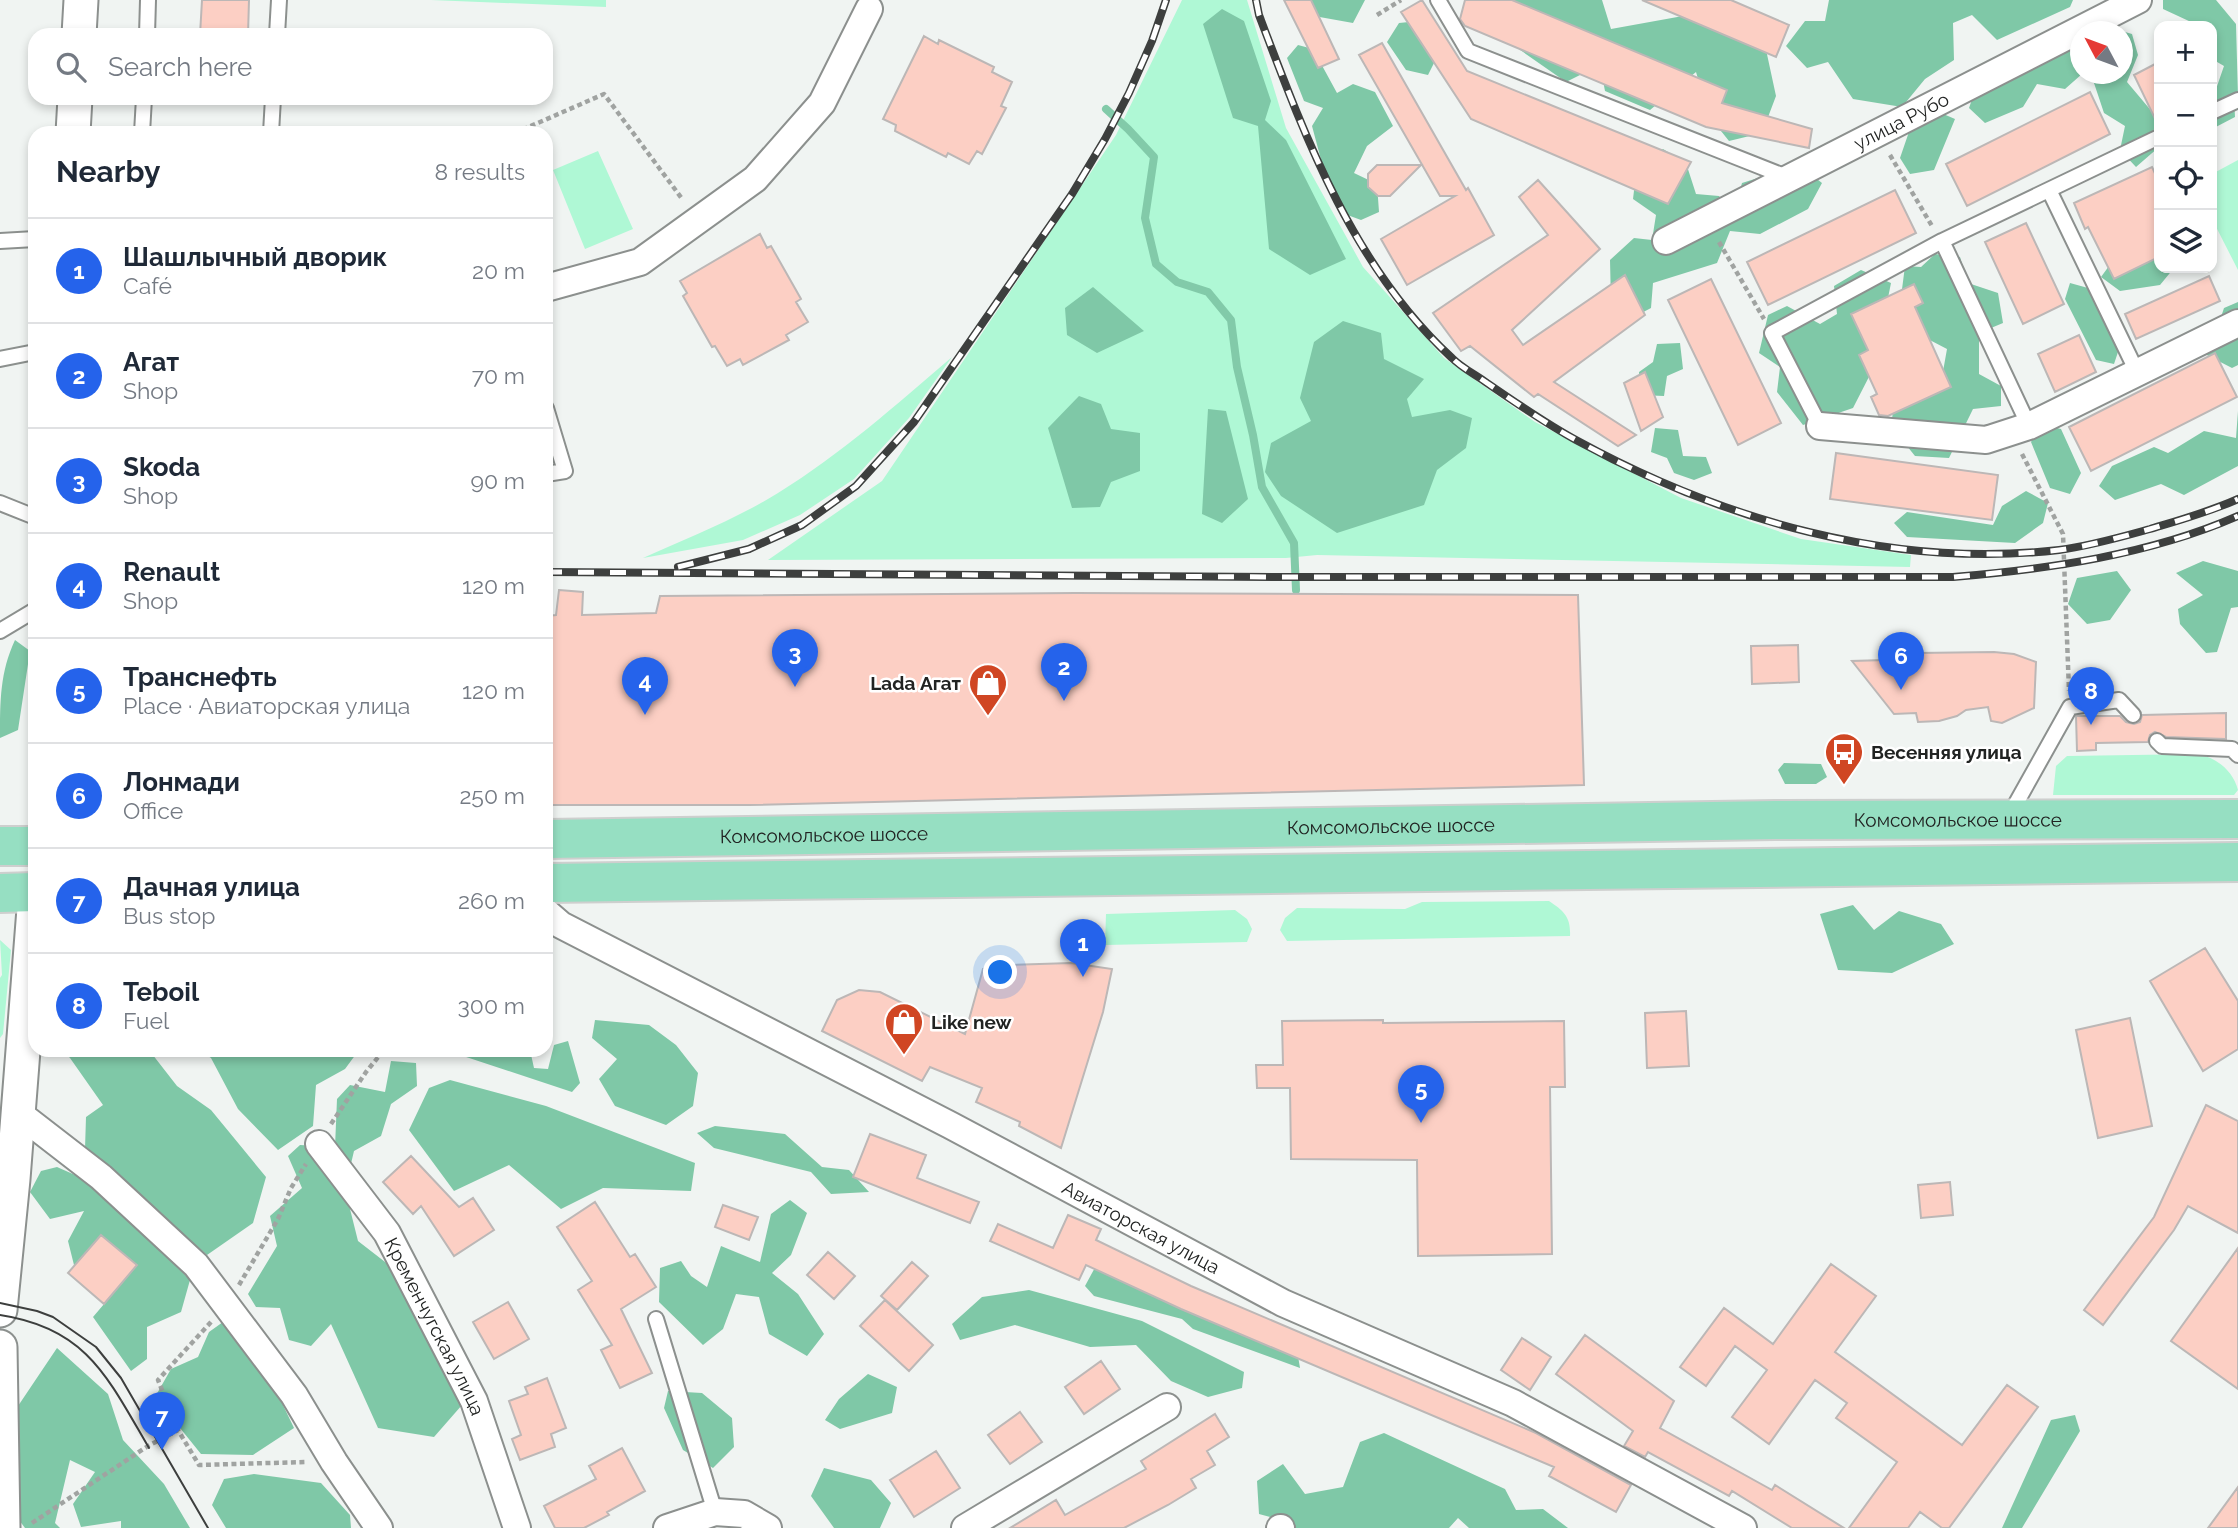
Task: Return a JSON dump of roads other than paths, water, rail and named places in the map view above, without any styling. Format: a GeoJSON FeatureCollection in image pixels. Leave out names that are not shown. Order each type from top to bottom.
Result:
{"type":"FeatureCollection","features":[{"type":"Feature","properties":{"kind":"main road","name":"Комсомольское шоссе"},"geometry":{"type":"LineString","coordinates":[[553,839],[1762,820],[2238,819]]}},
{"type":"Feature","properties":{"kind":"main road"},"geometry":{"type":"LineString","coordinates":[[0,846],[28,846]]}},
{"type":"Feature","properties":{"kind":"main road"},"geometry":{"type":"LineString","coordinates":[[553,883],[2238,862]]}},
{"type":"Feature","properties":{"kind":"main road"},"geometry":{"type":"LineString","coordinates":[[0,893],[28,894]]}},
{"type":"Feature","properties":{"kind":"street"},"geometry":{"type":"LineString","coordinates":[[79,28],[80,0]]}},
{"type":"Feature","properties":{"kind":"street","name":"улица Рубо"},"geometry":{"type":"LineString","coordinates":[[1666,241],[2125,3]]}},
{"type":"Feature","properties":{"kind":"street"},"geometry":{"type":"LineString","coordinates":[[553,286],[640,262],[755,179],[822,103],[869,9]]}},
{"type":"Feature","properties":{"kind":"street"},"geometry":{"type":"LineString","coordinates":[[73,126],[75,105]]}},
{"type":"Feature","properties":{"kind":"street"},"geometry":{"type":"LineString","coordinates":[[1820,426],[1986,440],[2020,429],[2238,323]]}},
{"type":"Feature","properties":{"kind":"street","name":"Авиаторская улица"},"geometry":{"type":"LineString","coordinates":[[553,918],[561,925],[962,1132],[1283,1303],[1513,1402],[1743,1528]]}},
{"type":"Feature","properties":{"kind":"street"},"geometry":{"type":"LineString","coordinates":[[0,1310],[13,1179],[8,1106],[11,1066],[28,944]]}},
{"type":"Feature","properties":{"kind":"street"},"geometry":{"type":"LineString","coordinates":[[8,1106],[110,1186],[196,1265],[294,1395],[334,1462],[379,1528]]}},
{"type":"Feature","properties":{"kind":"street"},"geometry":{"type":"LineString","coordinates":[[0,1144],[13,1179]]}},
{"type":"Feature","properties":{"kind":"street","name":"Кременчугская улица"},"geometry":{"type":"LineString","coordinates":[[319,1144],[387,1233],[474,1401],[517,1528]]}},
{"type":"Feature","properties":{"kind":"street"},"geometry":{"type":"LineString","coordinates":[[0,1347],[3,1528]]}},
{"type":"Feature","properties":{"kind":"street"},"geometry":{"type":"LineString","coordinates":[[965,1528],[1167,1407]]}},
{"type":"Feature","properties":{"kind":"street"},"geometry":{"type":"LineString","coordinates":[[667,1528],[715,1512],[744,1514],[768,1528]]}},
{"type":"Feature","properties":{"kind":"lane"},"geometry":{"type":"LineString","coordinates":[[146,28],[148,0]]}},
{"type":"Feature","properties":{"kind":"lane"},"geometry":{"type":"LineString","coordinates":[[277,28],[279,0]]}},
{"type":"Feature","properties":{"kind":"lane"},"geometry":{"type":"LineString","coordinates":[[1438,0],[1468,51],[1789,178]]}},
{"type":"Feature","properties":{"kind":"lane"},"geometry":{"type":"LineString","coordinates":[[2217,110],[2238,100]]}},
{"type":"Feature","properties":{"kind":"lane"},"geometry":{"type":"LineString","coordinates":[[142,126],[144,105]]}},
{"type":"Feature","properties":{"kind":"lane"},"geometry":{"type":"LineString","coordinates":[[271,126],[273,105]]}},
{"type":"Feature","properties":{"kind":"lane"},"geometry":{"type":"LineString","coordinates":[[1820,426],[1772,333],[1942,242],[2154,139]]}},
{"type":"Feature","properties":{"kind":"lane"},"geometry":{"type":"LineString","coordinates":[[2049,190],[2137,372]]}},
{"type":"Feature","properties":{"kind":"lane"},"geometry":{"type":"LineString","coordinates":[[0,241],[28,239]]}},
{"type":"Feature","properties":{"kind":"lane"},"geometry":{"type":"LineString","coordinates":[[1942,242],[2020,429]]}},
{"type":"Feature","properties":{"kind":"lane"},"geometry":{"type":"LineString","coordinates":[[0,359],[28,353]]}},
{"type":"Feature","properties":{"kind":"lane"},"geometry":{"type":"LineString","coordinates":[[553,431],[565,471],[553,473]]}},
{"type":"Feature","properties":{"kind":"lane"},"geometry":{"type":"LineString","coordinates":[[0,503],[28,514]]}},
{"type":"Feature","properties":{"kind":"lane"},"geometry":{"type":"LineString","coordinates":[[0,631],[28,614]]}},
{"type":"Feature","properties":{"kind":"lane"},"geometry":{"type":"LineString","coordinates":[[2007,819],[2070,707],[2119,700],[2133,715]]}},
{"type":"Feature","properties":{"kind":"lane"},"geometry":{"type":"LineString","coordinates":[[2157,741],[2162,746],[2232,749],[2238,755]]}},
{"type":"Feature","properties":{"kind":"lane"},"geometry":{"type":"LineString","coordinates":[[656,1319],[715,1512]]}},
{"type":"Feature","properties":{"kind":"waterway"},"geometry":{"type":"LineString","coordinates":[[1106,109],[1154,157],[1145,218],[1156,264],[1177,282],[1208,292],[1231,320],[1237,367],[1262,487],[1294,543],[1296,590]]}},
{"type":"Feature","properties":{"kind":"tram line"},"geometry":{"type":"LineString","coordinates":[[0,1303],[53,1317],[96,1347],[121,1378],[208,1528]]}},
{"type":"Feature","properties":{"kind":"tram line"},"geometry":{"type":"LineString","coordinates":[[0,1315],[54,1331],[75,1344],[107,1379],[149,1448]]}},
{"type":"Feature","properties":{"kind":"railway"},"geometry":{"type":"LineString","coordinates":[[678,567],[749,549],[802,525],[856,486],[914,422],[1072,194],[1105,139],[1152,41],[1166,0]]}},
{"type":"Feature","properties":{"kind":"railway"},"geometry":{"type":"LineString","coordinates":[[1256,0],[1259,15],[1314,153],[1360,242],[1387,283],[1417,322],[1452,358],[1576,440],[1690,494],[1749,515],[1871,545],[1934,552],[1996,554],[2071,548],[2150,529],[2238,499]]}},
{"type":"Feature","properties":{"kind":"railway"},"geometry":{"type":"LineString","coordinates":[[553,572],[1272,577],[1953,577],[2026,570],[2098,558],[2169,541],[2238,516]]}},
{"type":"Feature","properties":{"kind":"place","name":"Skoda"},"geometry":{"type":"Point","coordinates":[795,687]}},
{"type":"Feature","properties":{"kind":"place","name":"Лонмади"},"geometry":{"type":"Point","coordinates":[1901,690]}},
{"type":"Feature","properties":{"kind":"place","name":"Агат"},"geometry":{"type":"Point","coordinates":[1064,701]}},
{"type":"Feature","properties":{"kind":"place","name":"Renault"},"geometry":{"type":"Point","coordinates":[645,715]}},
{"type":"Feature","properties":{"kind":"place","name":"Lada Агат"},"geometry":{"type":"Point","coordinates":[988,717]}},
{"type":"Feature","properties":{"kind":"place","name":"Teboil"},"geometry":{"type":"Point","coordinates":[2091,725]}},
{"type":"Feature","properties":{"kind":"place","name":"Весенняя улица"},"geometry":{"type":"Point","coordinates":[1844,786]}},
{"type":"Feature","properties":{"kind":"place","name":"Шашлычный дворик"},"geometry":{"type":"Point","coordinates":[1083,977]}},
{"type":"Feature","properties":{"kind":"place","name":"Like new"},"geometry":{"type":"Point","coordinates":[904,1056]}},
{"type":"Feature","properties":{"kind":"place","name":"Транснефть"},"geometry":{"type":"Point","coordinates":[1421,1123]}},
{"type":"Feature","properties":{"kind":"place","name":"Дачная улица"},"geometry":{"type":"Point","coordinates":[162,1450]}}]}
